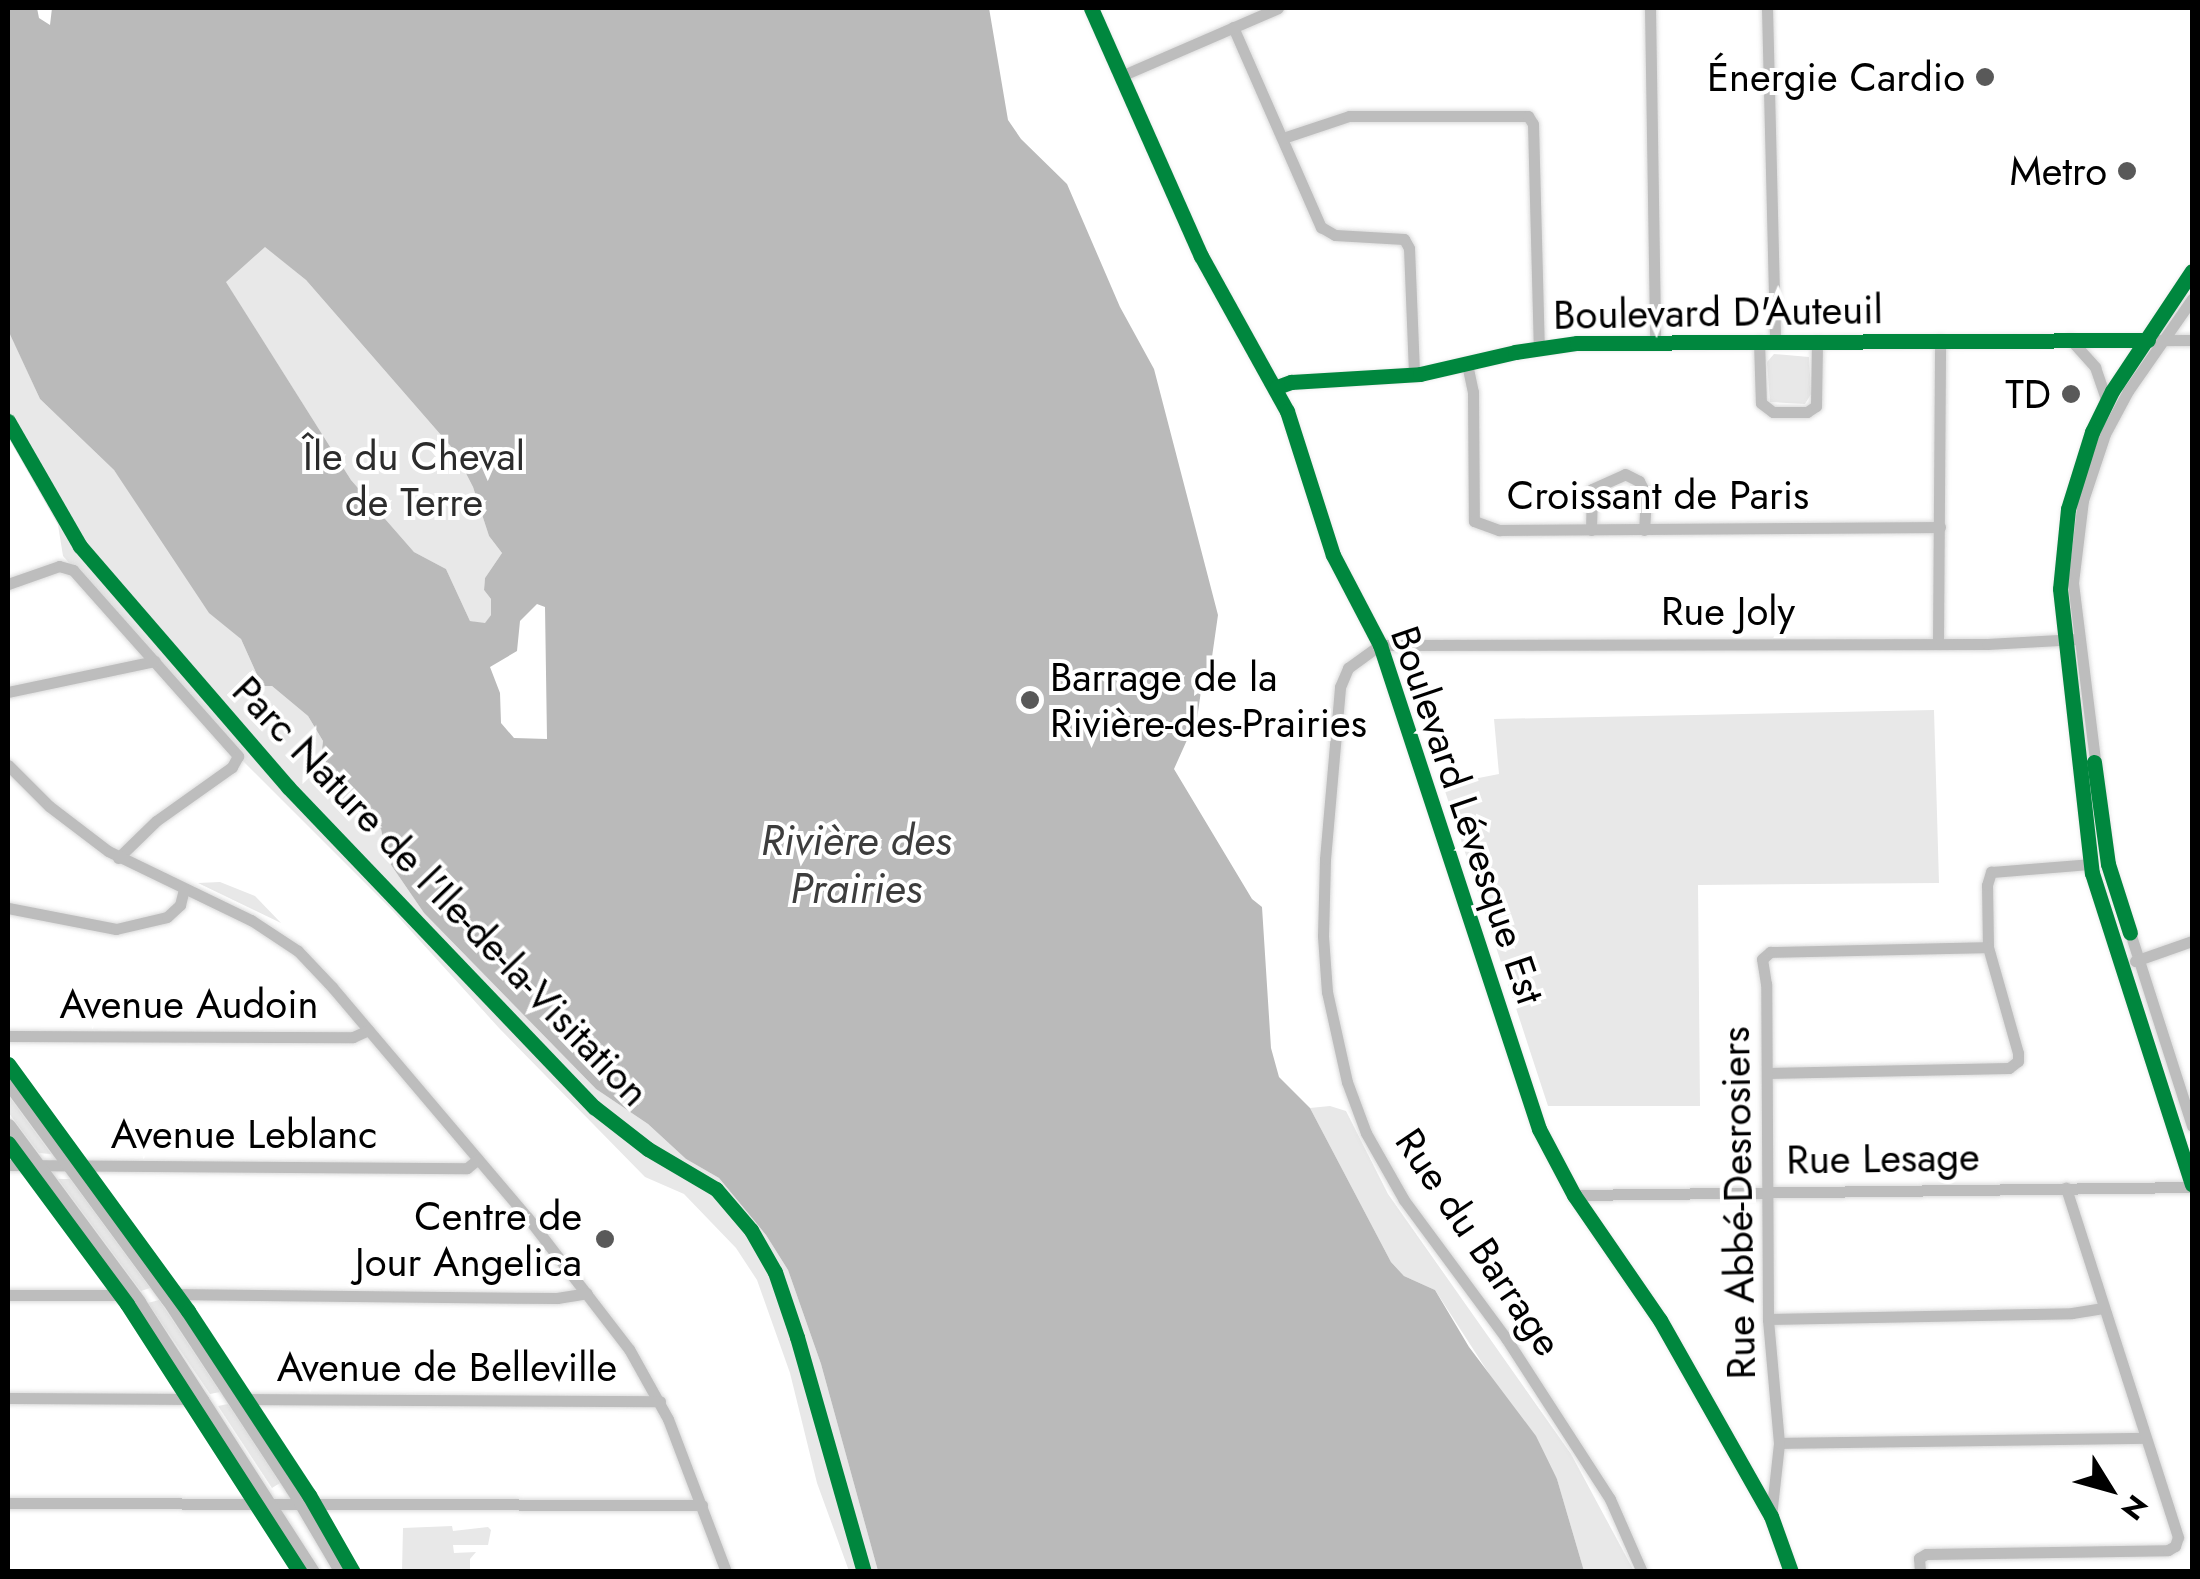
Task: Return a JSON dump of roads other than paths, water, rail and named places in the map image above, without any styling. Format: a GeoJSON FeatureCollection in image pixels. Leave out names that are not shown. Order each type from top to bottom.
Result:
{"type":"FeatureCollection","features":[{"type":"Feature","properties":{"kind":"main road"},"geometry":{"type":"LineString","coordinates":[[8,1082],[165,1294],[303,1504],[342,1572]]}},
{"type":"Feature","properties":{"kind":"main road"},"geometry":{"type":"LineString","coordinates":[[8,1126],[134,1296],[272,1504],[312,1572]]}},
{"type":"Feature","properties":{"kind":"street","name":"Boulevard Lévesque Est"},"geometry":{"type":"LineString","coordinates":[[1091,8],[1201,256],[1277,387],[1334,555],[1380,646],[1539,1129],[1574,1195],[1660,1320],[1771,1516],[1792,1572]]}},
{"type":"Feature","properties":{"kind":"street"},"geometry":{"type":"LineString","coordinates":[[1122,76],[1278,8]]}},
{"type":"Feature","properties":{"kind":"street"},"geometry":{"type":"LineString","coordinates":[[1650,8],[1655,342]]}},
{"type":"Feature","properties":{"kind":"street"},"geometry":{"type":"LineString","coordinates":[[1767,8],[1775,341]]}},
{"type":"Feature","properties":{"kind":"street"},"geometry":{"type":"LineString","coordinates":[[1233,27],[1322,227],[1334,236],[1404,239],[1409,248],[1414,375]]}},
{"type":"Feature","properties":{"kind":"street"},"geometry":{"type":"LineString","coordinates":[[1283,138],[1350,116],[1528,116],[1533,124],[1539,348]]}},
{"type":"Feature","properties":{"kind":"street"},"geometry":{"type":"LineString","coordinates":[[2192,271],[2107,401],[2084,452],[2066,520],[2060,589],[2107,856],[2192,1126]]}},
{"type":"Feature","properties":{"kind":"street"},"geometry":{"type":"LineString","coordinates":[[2192,299],[2119,406],[2089,478],[2075,553],[2070,640],[2090,864],[2192,1185]]}},
{"type":"Feature","properties":{"kind":"street"},"geometry":{"type":"LineString","coordinates":[[2070,339],[2095,367],[2107,401]]}},
{"type":"Feature","properties":{"kind":"street"},"geometry":{"type":"LineString","coordinates":[[1938,643],[1940,340]]}},
{"type":"Feature","properties":{"kind":"street","name":"Boulevard D'Auteuil"},"geometry":{"type":"LineString","coordinates":[[1277,387],[1291,382],[1414,375],[1539,348],[1655,342],[2192,340]]}},
{"type":"Feature","properties":{"kind":"street"},"geometry":{"type":"LineString","coordinates":[[1759,342],[1761,403],[1772,412],[1807,412],[1817,404],[1818,342]]}},
{"type":"Feature","properties":{"kind":"street","name":"Croissant de Paris"},"geometry":{"type":"LineString","coordinates":[[1468,364],[1473,392],[1474,521],[1499,530],[1940,528]]}},
{"type":"Feature","properties":{"kind":"street"},"geometry":{"type":"LineString","coordinates":[[1591,530],[1592,489],[1625,474],[1639,481],[1646,494],[1644,530]]}},
{"type":"Feature","properties":{"kind":"street"},"geometry":{"type":"LineString","coordinates":[[8,584],[50,568],[74,570],[238,756],[232,767],[156,821],[118,858]]}},
{"type":"Feature","properties":{"kind":"street","name":"Rue Joly"},"geometry":{"type":"LineString","coordinates":[[1380,646],[2070,640]]}},
{"type":"Feature","properties":{"kind":"street","name":"Rue du Barrage"},"geometry":{"type":"LineString","coordinates":[[1380,646],[1358,657],[1340,688],[1324,859],[1323,936],[1326,992],[1339,1055],[1366,1133],[1404,1200],[1506,1338],[1610,1499],[1642,1572]]}},
{"type":"Feature","properties":{"kind":"street"},"geometry":{"type":"LineString","coordinates":[[8,692],[155,661]]}},
{"type":"Feature","properties":{"kind":"street"},"geometry":{"type":"LineString","coordinates":[[8,766],[49,806],[118,858],[251,920],[298,951],[369,1030],[587,1293],[660,1401],[726,1572]]}},
{"type":"Feature","properties":{"kind":"street"},"geometry":{"type":"LineString","coordinates":[[1768,1073],[2009,1068],[2018,1061],[1988,947],[1987,885],[1992,872],[2090,864]]}},
{"type":"Feature","properties":{"kind":"street"},"geometry":{"type":"LineString","coordinates":[[8,908],[116,929],[167,916],[180,905],[184,888]]}},
{"type":"Feature","properties":{"kind":"street"},"geometry":{"type":"LineString","coordinates":[[2122,965],[2192,942]]}},
{"type":"Feature","properties":{"kind":"street","name":"Rue Abbé-Desrosiers"},"geometry":{"type":"LineString","coordinates":[[1771,1516],[1779,1443],[1768,1319],[1768,1073],[1762,959],[1770,952],[1988,947]]}},
{"type":"Feature","properties":{"kind":"street","name":"Avenue Audoin"},"geometry":{"type":"LineString","coordinates":[[8,1036],[353,1037],[369,1030]]}},
{"type":"Feature","properties":{"kind":"street","name":"Avenue Leblanc"},"geometry":{"type":"LineString","coordinates":[[8,1165],[467,1168],[478,1160]]}},
{"type":"Feature","properties":{"kind":"street","name":"Rue Lesage"},"geometry":{"type":"LineString","coordinates":[[1574,1195],[2192,1185]]}},
{"type":"Feature","properties":{"kind":"street"},"geometry":{"type":"LineString","coordinates":[[1920,1572],[1919,1558],[1926,1554],[2168,1550],[2175,1546],[2178,1537],[2066,1188]]}},
{"type":"Feature","properties":{"kind":"street"},"geometry":{"type":"LineString","coordinates":[[165,1294],[558,1298],[587,1293]]}},
{"type":"Feature","properties":{"kind":"street"},"geometry":{"type":"LineString","coordinates":[[8,1295],[134,1296]]}},
{"type":"Feature","properties":{"kind":"street"},"geometry":{"type":"LineString","coordinates":[[1768,1319],[2072,1313],[2102,1308]]}},
{"type":"Feature","properties":{"kind":"street"},"geometry":{"type":"LineString","coordinates":[[8,1398],[203,1399]]}},
{"type":"Feature","properties":{"kind":"street","name":"Avenue de Belleville"},"geometry":{"type":"LineString","coordinates":[[234,1399],[660,1401]]}},
{"type":"Feature","properties":{"kind":"street"},"geometry":{"type":"LineString","coordinates":[[1779,1443],[2144,1438]]}},
{"type":"Feature","properties":{"kind":"street"},"geometry":{"type":"LineString","coordinates":[[8,1503],[702,1505]]}},
{"type":"Feature","properties":{"kind":"water","name":"Rivière des Prairies"},"geometry":{"type":"Polygon","coordinates":[[[8,8],[37,8],[39,18],[50,25],[52,8],[989,8],[1008,120],[1021,139],[1067,184],[1120,307],[1154,369],[1218,615],[1210,671],[1195,679],[1194,696],[1201,691],[1195,733],[1187,740],[1174,769],[1252,899],[1262,907],[1271,1048],[1279,1077],[1310,1108],[1391,1262],[1404,1276],[1435,1290],[1469,1347],[1536,1436],[1557,1479],[1584,1571],[878,1571],[821,1364],[788,1270],[766,1235],[719,1178],[686,1159],[648,1124],[596,1089],[424,913],[387,859],[381,829],[313,775],[320,765],[323,741],[308,716],[272,686],[262,686],[241,639],[209,613],[114,470],[40,399],[8,330],[8,8]],[[265,247],[226,282],[351,480],[414,552],[446,569],[470,621],[485,623],[491,615],[491,599],[484,590],[485,578],[502,553],[489,536],[473,487],[454,450],[306,280],[265,247]],[[537,604],[520,621],[517,651],[490,667],[500,693],[501,723],[514,738],[547,739],[545,607],[537,604]]]}},
{"type":"Feature","properties":{"kind":"place","name":"Énergie Cardio"},"geometry":{"type":"Point","coordinates":[1985,77]}},
{"type":"Feature","properties":{"kind":"place","name":"Metro"},"geometry":{"type":"Point","coordinates":[2127,171]}},
{"type":"Feature","properties":{"kind":"place","name":"TD"},"geometry":{"type":"Point","coordinates":[2071,394]}},
{"type":"Feature","properties":{"kind":"place","name":"Barrage de la Rivière-des-Prairies"},"geometry":{"type":"Point","coordinates":[1030,700]}},
{"type":"Feature","properties":{"kind":"place","name":"Centre de Jour Angelica"},"geometry":{"type":"Point","coordinates":[605,1239]}},
{"type":"Feature","properties":{"kind":"park label","name":"Île du Cheval de Terre"},"geometry":{"type":"Point","coordinates":[414,479]}}]}
